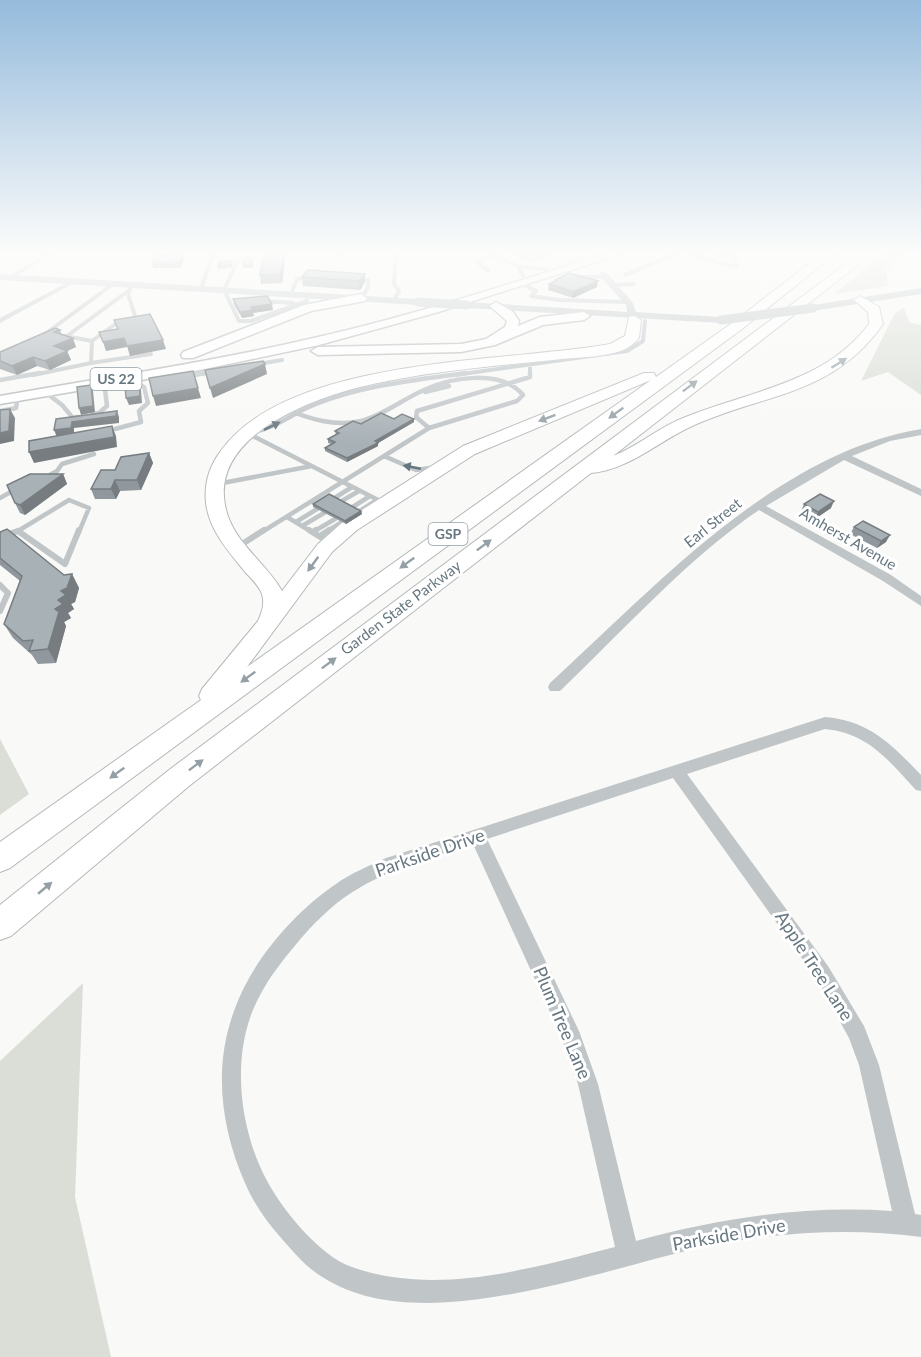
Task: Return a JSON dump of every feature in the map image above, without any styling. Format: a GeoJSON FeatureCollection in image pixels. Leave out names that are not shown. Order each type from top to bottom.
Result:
{"type":"FeatureCollection","features":[{"type":"Feature","properties":{"kind":"highway"},"geometry":{"type":"LineString","coordinates":[[137,379],[282,317]]}},
{"type":"Feature","properties":{"kind":"highway","name":"US 22"},"geometry":{"type":"LineString","coordinates":[[0,399],[104,381],[137,379],[319,335],[379,317]]}},
{"type":"Feature","properties":{"kind":"highway","name":"US 22"},"geometry":{"type":"LineString","coordinates":[[0,393],[137,379],[213,367],[404,317]]}},
{"type":"Feature","properties":{"kind":"highway"},"geometry":{"type":"LineString","coordinates":[[416,317],[398,325],[393,334],[401,341],[418,345],[469,347]]}},
{"type":"Feature","properties":{"kind":"highway"},"geometry":{"type":"LineString","coordinates":[[498,339],[511,329],[513,321],[511,317]]}},
{"type":"Feature","properties":{"kind":"highway"},"geometry":{"type":"LineString","coordinates":[[229,364],[314,351],[433,350],[469,347],[498,339],[540,321],[572,317]]}},
{"type":"Feature","properties":{"kind":"highway","name":"Garden State Parkway"},"geometry":{"type":"LineString","coordinates":[[0,859],[198,713],[746,317]]}},
{"type":"Feature","properties":{"kind":"highway","name":"Garden State Parkway"},"geometry":{"type":"LineString","coordinates":[[0,926],[179,778],[782,317]]}},
{"type":"Feature","properties":{"kind":"highway"},"geometry":{"type":"LineString","coordinates":[[577,473],[627,457],[651,441],[691,421],[792,385],[841,362],[859,347],[876,324],[875,317]]}},
{"type":"Feature","properties":{"kind":"highway"},"geometry":{"type":"LineString","coordinates":[[262,633],[275,608],[272,593],[236,548],[218,515],[214,485],[223,461],[248,433],[327,392],[371,380],[532,361],[622,345],[632,338],[637,318]]}},
{"type":"Feature","properties":{"kind":"highway"},"geometry":{"type":"LineString","coordinates":[[275,322],[268,333],[273,337],[319,335]]}},
{"type":"Feature","properties":{"kind":"highway"},"geometry":{"type":"LineString","coordinates":[[198,713],[230,669],[262,633],[325,539],[377,500],[442,467],[469,450],[698,354]]}},
{"type":"Feature","properties":{"kind":"street"},"geometry":{"type":"LineString","coordinates":[[619,317],[650,317]]}},
{"type":"Feature","properties":{"kind":"street"},"geometry":{"type":"LineString","coordinates":[[630,317],[678,322],[741,317]]}},
{"type":"Feature","properties":{"kind":"street"},"geometry":{"type":"LineString","coordinates":[[692,317],[721,320]]}},
{"type":"Feature","properties":{"kind":"street","name":"Earl Street"},"geometry":{"type":"LineString","coordinates":[[555,687],[713,541],[759,506],[842,455],[875,441],[921,432]]}},
{"type":"Feature","properties":{"kind":"street"},"geometry":{"type":"LineString","coordinates":[[842,455],[921,493]]}},
{"type":"Feature","properties":{"kind":"street","name":"Amherst Avenue"},"geometry":{"type":"LineString","coordinates":[[759,506],[887,578],[921,602]]}},
{"type":"Feature","properties":{"kind":"street","name":"Parkside Drive"},"geometry":{"type":"LineString","coordinates":[[914,1225],[836,1221],[757,1226],[688,1239],[483,1288],[436,1293],[396,1290],[359,1282],[327,1267],[296,1238],[261,1193],[244,1156],[234,1109],[231,1078],[233,1048],[240,1018],[264,971],[311,917],[337,893],[361,877],[392,863],[813,725],[840,723],[856,727],[871,735],[921,785]]}},
{"type":"Feature","properties":{"kind":"street","name":"Apple Tree Lane"},"geometry":{"type":"LineString","coordinates":[[676,771],[843,1003],[869,1065],[914,1225]]}},
{"type":"Feature","properties":{"kind":"street","name":"Plum Tree Lane"},"geometry":{"type":"LineString","coordinates":[[477,836],[569,1031],[585,1073],[628,1255]]}},
{"type":"Feature","properties":{"kind":"lane"},"geometry":{"type":"LineString","coordinates":[[38,340],[68,317]]}},
{"type":"Feature","properties":{"kind":"lane"},"geometry":{"type":"LineString","coordinates":[[66,336],[91,317]]}},
{"type":"Feature","properties":{"kind":"lane"},"geometry":{"type":"LineString","coordinates":[[48,332],[92,341],[114,325],[136,317]]}},
{"type":"Feature","properties":{"kind":"lane"},"geometry":{"type":"LineString","coordinates":[[237,317],[239,321],[245,322],[259,317]]}},
{"type":"Feature","properties":{"kind":"lane"},"geometry":{"type":"LineString","coordinates":[[91,363],[92,341]]}},
{"type":"Feature","properties":{"kind":"lane"},"geometry":{"type":"LineString","coordinates":[[0,380],[151,354]]}},
{"type":"Feature","properties":{"kind":"lane"},"geometry":{"type":"LineString","coordinates":[[249,366],[282,360]]}},
{"type":"Feature","properties":{"kind":"lane"},"geometry":{"type":"LineString","coordinates":[[429,428],[416,417],[417,411],[530,377],[532,361]]}},
{"type":"Feature","properties":{"kind":"lane"},"geometry":{"type":"LineString","coordinates":[[179,377],[213,367]]}},
{"type":"Feature","properties":{"kind":"lane"},"geometry":{"type":"LineString","coordinates":[[236,548],[429,428],[522,398],[522,393],[510,383],[492,377],[446,382],[428,387],[370,418],[356,422],[322,423],[290,411]]}},
{"type":"Feature","properties":{"kind":"lane"},"geometry":{"type":"LineString","coordinates":[[115,429],[141,422],[139,411],[148,403],[144,387],[137,379]]}},
{"type":"Feature","properties":{"kind":"lane"},"geometry":{"type":"LineString","coordinates":[[45,392],[50,400],[62,405],[73,418],[99,413],[107,406],[104,381]]}},
{"type":"Feature","properties":{"kind":"lane"},"geometry":{"type":"LineString","coordinates":[[0,411],[16,408],[18,396]]}},
{"type":"Feature","properties":{"kind":"lane"},"geometry":{"type":"LineString","coordinates":[[248,433],[377,500]]}},
{"type":"Feature","properties":{"kind":"lane"},"geometry":{"type":"LineString","coordinates":[[41,479],[57,471],[62,464],[94,454]]}},
{"type":"Feature","properties":{"kind":"lane"},"geometry":{"type":"LineString","coordinates":[[384,456],[416,470],[442,467]]}},
{"type":"Feature","properties":{"kind":"lane"},"geometry":{"type":"LineString","coordinates":[[214,485],[312,466]]}},
{"type":"Feature","properties":{"kind":"lane"},"geometry":{"type":"LineString","coordinates":[[0,498],[23,485]]}},
{"type":"Feature","properties":{"kind":"lane"},"geometry":{"type":"LineString","coordinates":[[333,499],[352,487]]}},
{"type":"Feature","properties":{"kind":"lane"},"geometry":{"type":"LineString","coordinates":[[340,502],[359,491]]}},
{"type":"Feature","properties":{"kind":"lane"},"geometry":{"type":"LineString","coordinates":[[0,537],[18,531],[69,500],[89,508],[64,564],[18,531]]}},
{"type":"Feature","properties":{"kind":"lane"},"geometry":{"type":"LineString","coordinates":[[351,508],[377,500]]}},
{"type":"Feature","properties":{"kind":"lane"},"geometry":{"type":"LineString","coordinates":[[358,512],[377,500]]}},
{"type":"Feature","properties":{"kind":"lane"},"geometry":{"type":"LineString","coordinates":[[299,524],[317,509]]}},
{"type":"Feature","properties":{"kind":"lane"},"geometry":{"type":"LineString","coordinates":[[299,524],[324,513]]}},
{"type":"Feature","properties":{"kind":"lane"},"geometry":{"type":"LineString","coordinates":[[287,517],[325,539],[342,522]]}},
{"type":"Feature","properties":{"kind":"lane"},"geometry":{"type":"LineString","coordinates":[[313,532],[335,519]]}},
{"type":"Feature","properties":{"kind":"lane"},"geometry":{"type":"LineString","coordinates":[[0,585],[8,593],[0,611]]}},
{"type":"Feature","properties":{"kind":"shaded area"},"geometry":{"type":"Polygon","coordinates":[[[893,317],[907,317],[909,322],[921,325],[921,395],[888,372],[861,381],[893,317]]]}},
{"type":"Feature","properties":{"kind":"shaded area"},"geometry":{"type":"Polygon","coordinates":[[[0,739],[29,794],[0,815],[0,739]]]}},
{"type":"Feature","properties":{"kind":"shaded area"},"geometry":{"type":"Polygon","coordinates":[[[83,983],[75,1197],[111,1357],[0,1357],[0,1061],[83,983]]]}},
{"type":"Feature","properties":{"kind":"building"},"geometry":{"type":"Polygon","coordinates":[[[152,317],[163,340],[127,346],[124,338],[103,342],[99,332],[118,329],[114,320],[152,317]]]}},
{"type":"Feature","properties":{"kind":"building"},"geometry":{"type":"Polygon","coordinates":[[[55,328],[60,330],[54,332],[73,338],[54,346],[67,351],[45,361],[33,357],[12,366],[0,361],[0,352],[55,328]]]}},
{"type":"Feature","properties":{"kind":"building"},"geometry":{"type":"Polygon","coordinates":[[[263,361],[265,364],[210,388],[205,370],[263,361]]]}},
{"type":"Feature","properties":{"kind":"building"},"geometry":{"type":"Polygon","coordinates":[[[193,371],[198,388],[153,396],[149,378],[193,371]]]}},
{"type":"Feature","properties":{"kind":"building"},"geometry":{"type":"Polygon","coordinates":[[[139,384],[140,396],[126,398],[125,386],[139,384]]]}},
{"type":"Feature","properties":{"kind":"building"},"geometry":{"type":"Polygon","coordinates":[[[91,385],[93,406],[79,408],[77,387],[91,385]]]}},
{"type":"Feature","properties":{"kind":"building"},"geometry":{"type":"Polygon","coordinates":[[[10,409],[9,431],[0,433],[0,410],[10,409]]]}},
{"type":"Feature","properties":{"kind":"building"},"geometry":{"type":"Polygon","coordinates":[[[117,411],[116,416],[72,422],[71,428],[54,430],[56,419],[117,411]]]}},
{"type":"Feature","properties":{"kind":"building"},"geometry":{"type":"Polygon","coordinates":[[[381,413],[394,419],[402,414],[414,419],[375,441],[378,443],[347,458],[325,448],[335,442],[328,439],[339,433],[335,431],[353,421],[361,424],[381,413]]]}},
{"type":"Feature","properties":{"kind":"building"},"geometry":{"type":"Polygon","coordinates":[[[112,426],[114,437],[29,452],[29,441],[112,426]]]}},
{"type":"Feature","properties":{"kind":"building"},"geometry":{"type":"Polygon","coordinates":[[[149,453],[137,480],[115,480],[111,489],[91,489],[101,470],[115,470],[121,457],[149,453]]]}},
{"type":"Feature","properties":{"kind":"building"},"geometry":{"type":"Polygon","coordinates":[[[30,474],[63,474],[20,505],[15,503],[7,485],[30,474]]]}},
{"type":"Feature","properties":{"kind":"building"},"geometry":{"type":"Polygon","coordinates":[[[329,494],[361,511],[345,521],[313,504],[329,494]]]}},
{"type":"Feature","properties":{"kind":"building"},"geometry":{"type":"Polygon","coordinates":[[[820,494],[834,501],[818,512],[804,504],[820,494]]]}},
{"type":"Feature","properties":{"kind":"building"},"geometry":{"type":"Polygon","coordinates":[[[863,521],[890,535],[881,541],[854,527],[863,521]]]}},
{"type":"Feature","properties":{"kind":"building"},"geometry":{"type":"Polygon","coordinates":[[[7,529],[64,575],[72,574],[67,588],[61,591],[66,595],[58,600],[63,604],[55,609],[59,612],[48,649],[29,651],[33,640],[23,641],[4,624],[22,576],[0,558],[0,532],[7,529]]]}}]}
